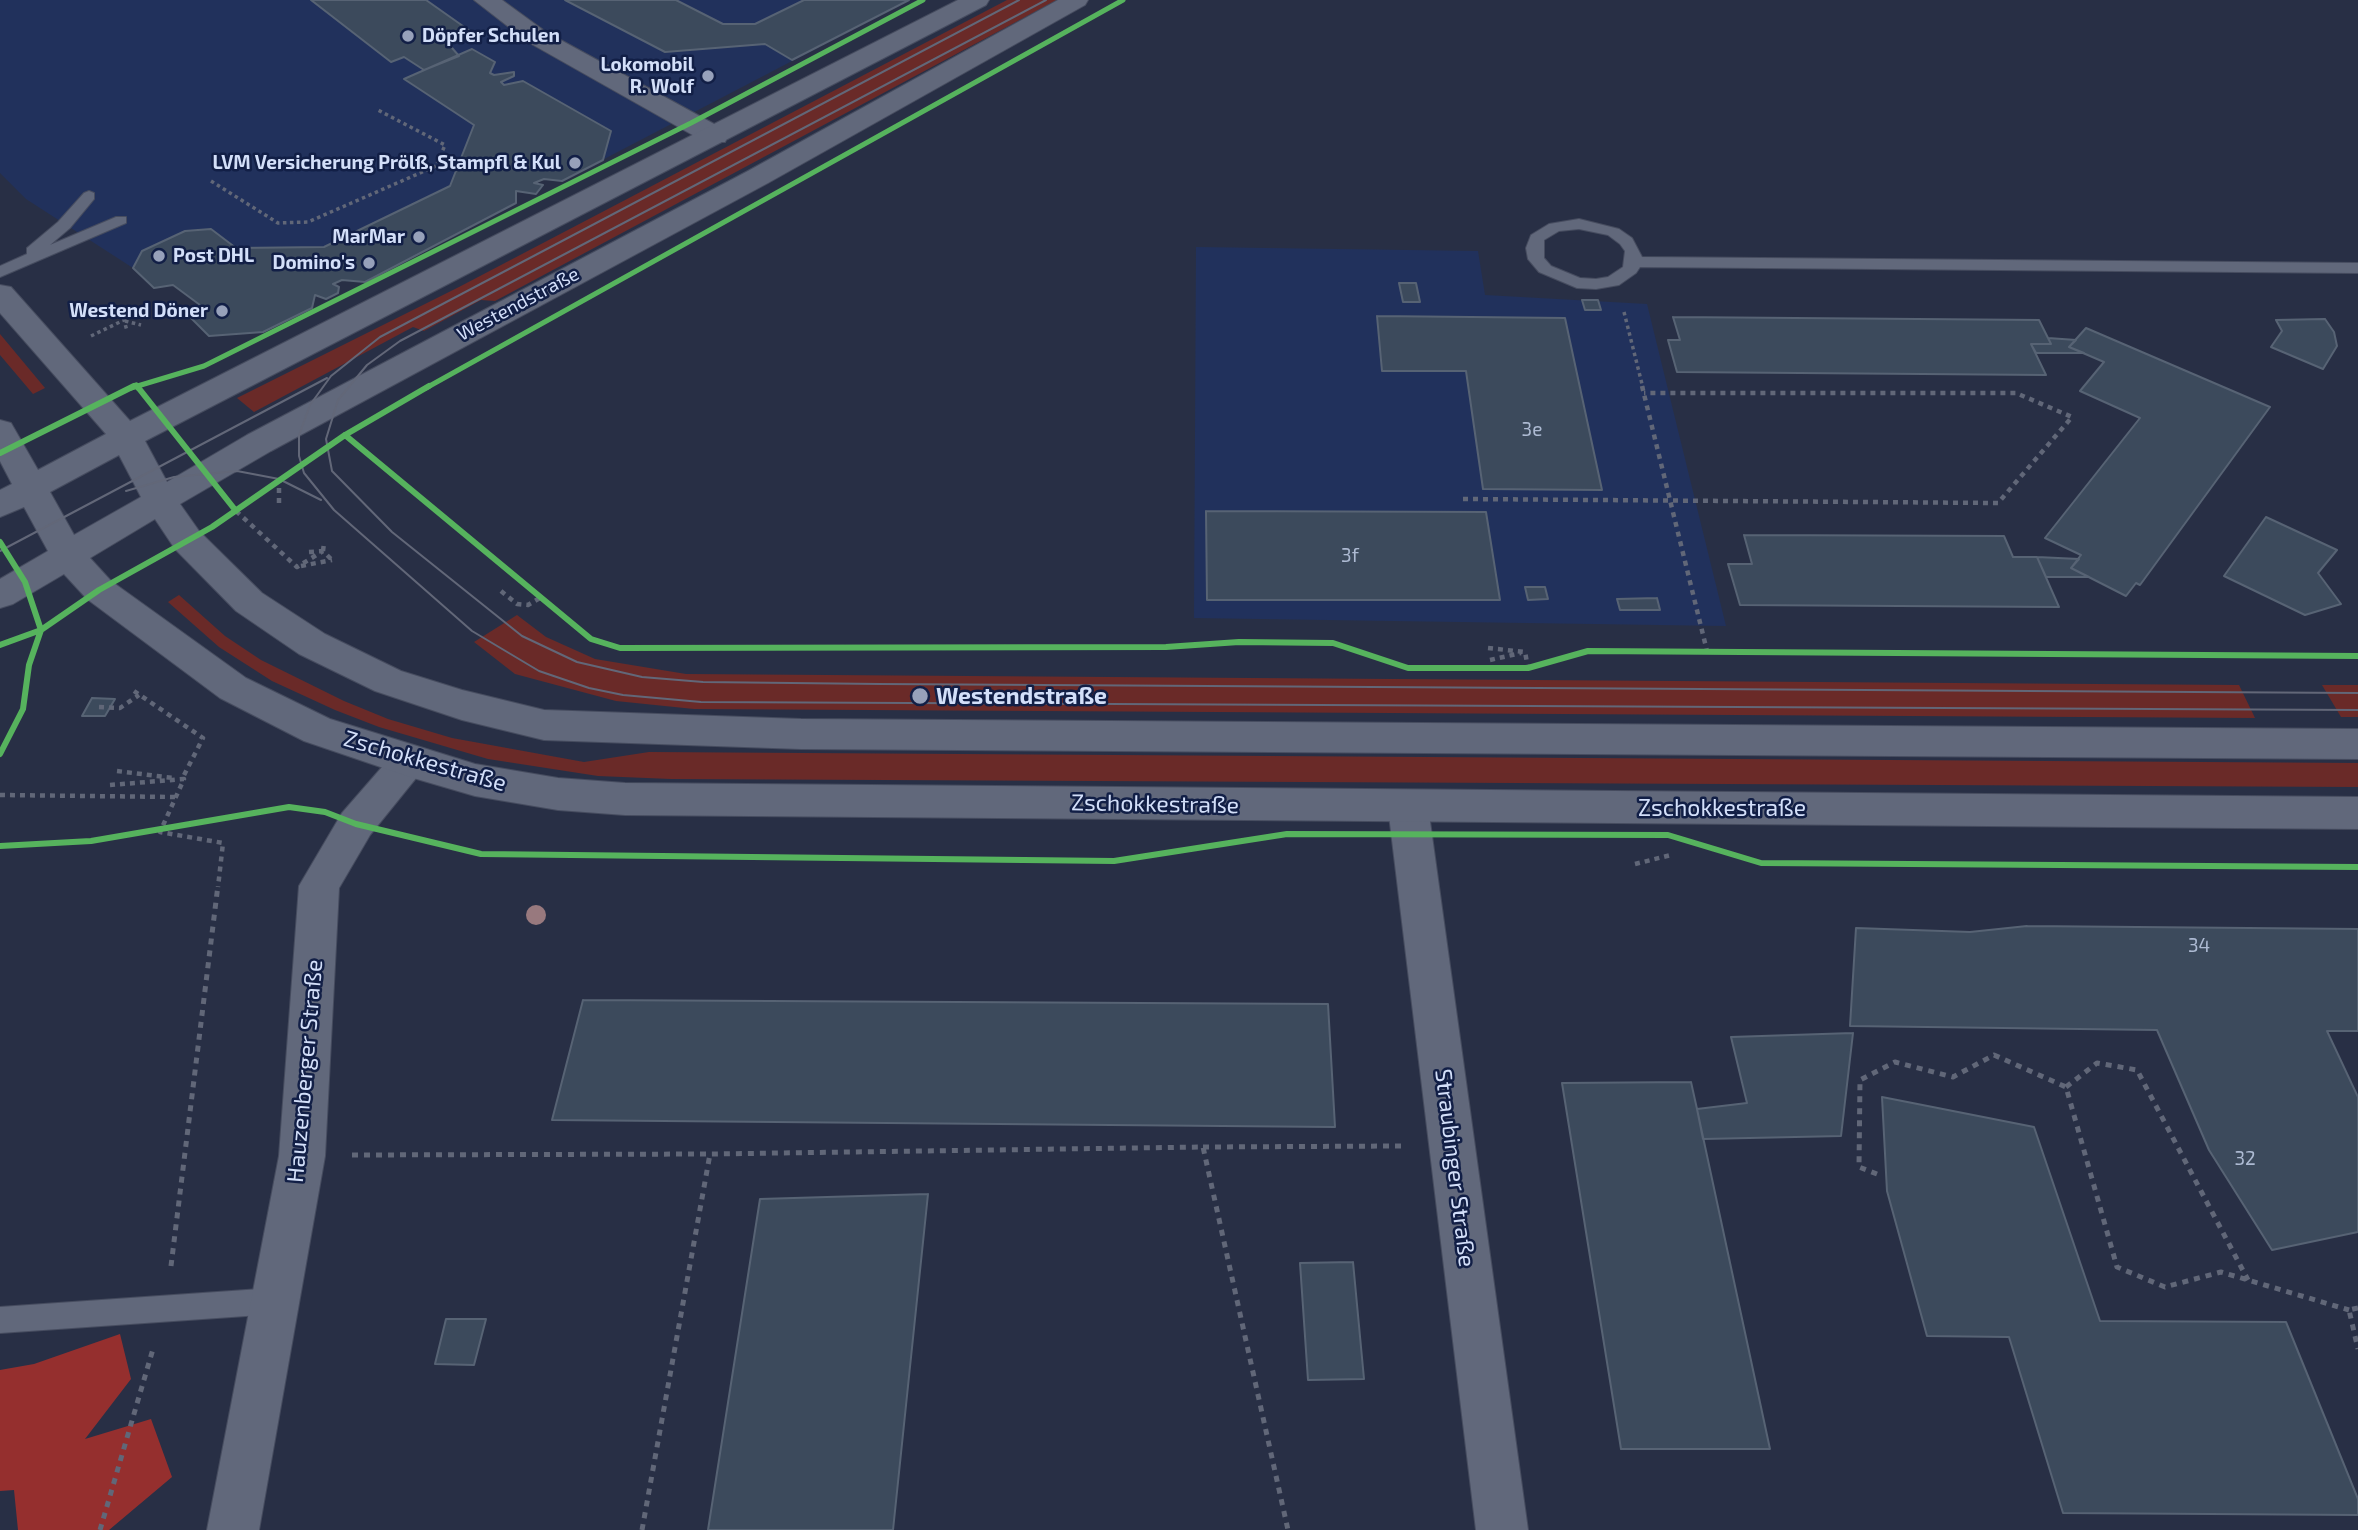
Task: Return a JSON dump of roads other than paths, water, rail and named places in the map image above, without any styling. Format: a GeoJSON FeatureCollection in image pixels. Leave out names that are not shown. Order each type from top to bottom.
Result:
{"type":"FeatureCollection","features":[{"type":"Feature","properties":{"kind":"main road"},"geometry":{"type":"LineString","coordinates":[[486,0],[537,37],[715,135]]}},
{"type":"Feature","properties":{"kind":"main road"},"geometry":{"type":"LineString","coordinates":[[0,505],[37,500],[134,451],[715,135],[977,0]]}},
{"type":"Feature","properties":{"kind":"main road","name":"Westendstraße"},"geometry":{"type":"LineString","coordinates":[[0,595],[69,557],[206,472],[746,184],[1076,0]]}},
{"type":"Feature","properties":{"kind":"main road"},"geometry":{"type":"LineString","coordinates":[[0,294],[134,451],[160,501],[187,540],[249,602],[312,643],[388,681],[462,705],[544,725],[841,735],[2358,744]]}},
{"type":"Feature","properties":{"kind":"main road","name":"Zschokkestraße"},"geometry":{"type":"LineString","coordinates":[[0,431],[69,557],[99,590],[125,611],[233,688],[317,730],[410,762],[499,784],[558,794],[625,799],[2358,813]]}},
{"type":"Feature","properties":{"kind":"main road","name":"Hauzenberger Straße"},"geometry":{"type":"LineString","coordinates":[[233,1530],[302,1156],[319,886],[356,824],[410,762]]}},
{"type":"Feature","properties":{"kind":"main road","name":"Straubinger Straße"},"geometry":{"type":"LineString","coordinates":[[1408,807],[1502,1530]]}},
{"type":"Feature","properties":{"kind":"lane"},"geometry":{"type":"LineString","coordinates":[[18,265],[64,225],[89,197]]}},
{"type":"Feature","properties":{"kind":"lane"},"geometry":{"type":"LineString","coordinates":[[0,272],[121,220]]}},
{"type":"Feature","properties":{"kind":"lane"},"geometry":{"type":"LineString","coordinates":[[1562,225],[1597,226],[1626,241],[1633,251],[1634,262],[1630,270],[1613,281],[1596,284],[1560,277],[1536,259],[1534,248],[1537,238],[1562,225]]}},
{"type":"Feature","properties":{"kind":"lane"},"geometry":{"type":"LineString","coordinates":[[1634,262],[2358,268]]}},
{"type":"Feature","properties":{"kind":"lane"},"geometry":{"type":"LineString","coordinates":[[0,1320],[275,1301]]}},
{"type":"Feature","properties":{"kind":"tram line"},"geometry":{"type":"LineString","coordinates":[[1019,0],[380,337],[331,376],[310,405],[299,435],[299,456],[304,473],[334,510],[472,631],[539,671],[589,688],[623,695],[701,702],[2358,710]]}},
{"type":"Feature","properties":{"kind":"tram line"},"geometry":{"type":"LineString","coordinates":[[1046,0],[400,341],[367,365],[338,400],[326,439],[332,471],[392,532],[522,636],[577,662],[642,677],[703,682],[880,684],[2358,693]]}},
{"type":"Feature","properties":{"kind":"tram line"},"geometry":{"type":"LineString","coordinates":[[0,551],[327,378]]}},
{"type":"Feature","properties":{"kind":"tram line"},"geometry":{"type":"LineString","coordinates":[[126,491],[174,477],[237,471],[279,479],[321,500]]}},
{"type":"Feature","properties":{"kind":"place","name":"Döpfer Schulen"},"geometry":{"type":"Point","coordinates":[408,36]}},
{"type":"Feature","properties":{"kind":"place","name":"Lokomobil R. Wolf"},"geometry":{"type":"Point","coordinates":[708,76]}},
{"type":"Feature","properties":{"kind":"place","name":"LVM Versicherung Prölß, Stampfl & Kul"},"geometry":{"type":"Point","coordinates":[575,163]}},
{"type":"Feature","properties":{"kind":"place","name":"MarMar"},"geometry":{"type":"Point","coordinates":[419,237]}},
{"type":"Feature","properties":{"kind":"place","name":"Post DHL"},"geometry":{"type":"Point","coordinates":[159,256]}},
{"type":"Feature","properties":{"kind":"place","name":"Domino's"},"geometry":{"type":"Point","coordinates":[369,263]}},
{"type":"Feature","properties":{"kind":"place","name":"Westend Döner"},"geometry":{"type":"Point","coordinates":[222,311]}},
{"type":"Feature","properties":{"kind":"place","name":"Westendstraße"},"geometry":{"type":"Point","coordinates":[920,696]}}]}
